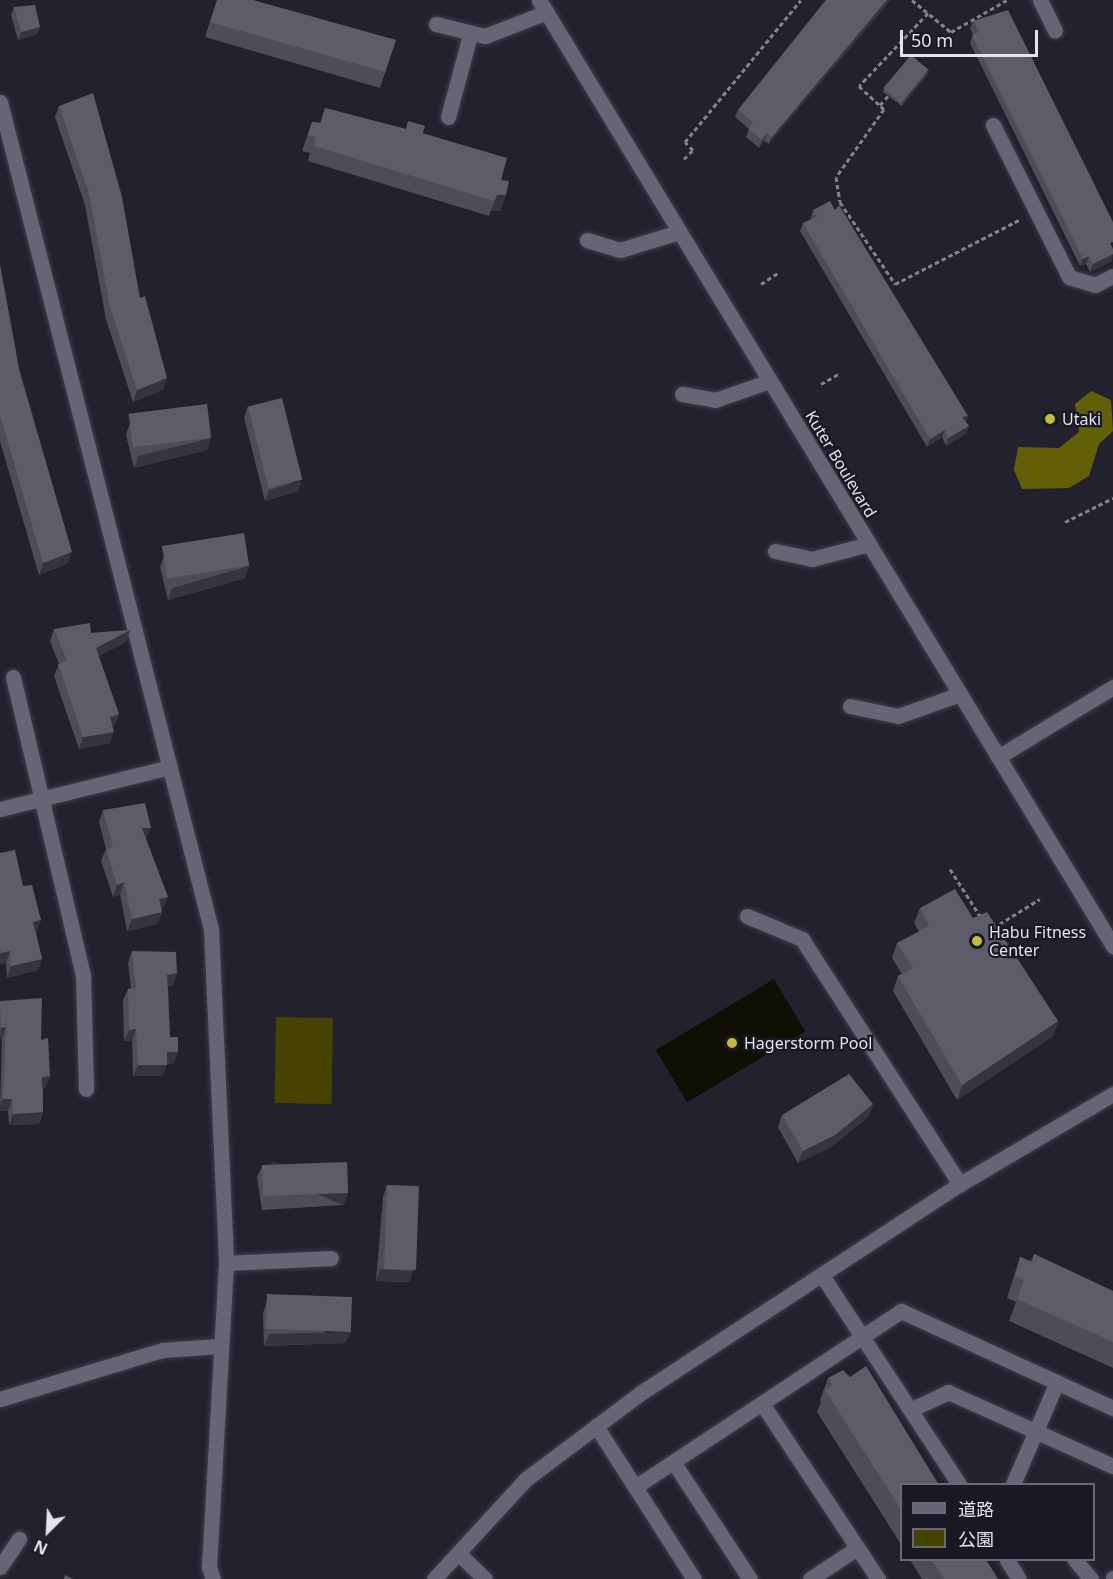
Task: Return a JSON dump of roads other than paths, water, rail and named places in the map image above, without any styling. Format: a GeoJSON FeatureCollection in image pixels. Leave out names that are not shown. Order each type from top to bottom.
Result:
{"type":"FeatureCollection","features":[{"type":"Feature","properties":{"kind":"street"},"geometry":{"type":"LineString","coordinates":[[1040,0],[1055,31]]}},
{"type":"Feature","properties":{"kind":"street"},"geometry":{"type":"LineString","coordinates":[[436,24],[471,35],[503,32],[543,6]]}},
{"type":"Feature","properties":{"kind":"street","name":"Kuter Boulevard"},"geometry":{"type":"LineString","coordinates":[[543,6],[1113,946]]}},
{"type":"Feature","properties":{"kind":"street"},"geometry":{"type":"LineString","coordinates":[[448,117],[471,35]]}},
{"type":"Feature","properties":{"kind":"street"},"geometry":{"type":"LineString","coordinates":[[0,102],[211,929],[226,1263],[219,1346],[208,1567],[213,1579]]}},
{"type":"Feature","properties":{"kind":"street"},"geometry":{"type":"LineString","coordinates":[[993,125],[1069,277],[1095,285],[1113,276]]}},
{"type":"Feature","properties":{"kind":"street"},"geometry":{"type":"LineString","coordinates":[[587,240],[620,250],[679,232]]}},
{"type":"Feature","properties":{"kind":"street"},"geometry":{"type":"LineString","coordinates":[[682,394],[715,400],[770,381]]}},
{"type":"Feature","properties":{"kind":"street"},"geometry":{"type":"LineString","coordinates":[[775,551],[812,559],[869,544]]}},
{"type":"Feature","properties":{"kind":"street"},"geometry":{"type":"LineString","coordinates":[[13,677],[44,794],[83,975],[86,1089]]}},
{"type":"Feature","properties":{"kind":"street"},"geometry":{"type":"LineString","coordinates":[[998,757],[1113,687]]}},
{"type":"Feature","properties":{"kind":"street"},"geometry":{"type":"LineString","coordinates":[[850,706],[898,716],[960,694]]}},
{"type":"Feature","properties":{"kind":"street"},"geometry":{"type":"LineString","coordinates":[[0,809],[44,794],[170,767]]}},
{"type":"Feature","properties":{"kind":"street"},"geometry":{"type":"LineString","coordinates":[[747,916],[802,939],[960,1184]]}},
{"type":"Feature","properties":{"kind":"street"},"geometry":{"type":"LineString","coordinates":[[434,1579],[526,1479],[596,1426],[960,1184],[1113,1094]]}},
{"type":"Feature","properties":{"kind":"street"},"geometry":{"type":"LineString","coordinates":[[226,1263],[331,1258]]}},
{"type":"Feature","properties":{"kind":"street"},"geometry":{"type":"LineString","coordinates":[[823,1277],[863,1332],[958,1483]]}},
{"type":"Feature","properties":{"kind":"street"},"geometry":{"type":"LineString","coordinates":[[635,1487],[763,1406],[863,1332],[901,1311],[1113,1408]]}},
{"type":"Feature","properties":{"kind":"street"},"geometry":{"type":"LineString","coordinates":[[0,1399],[162,1350],[219,1346]]}},
{"type":"Feature","properties":{"kind":"street"},"geometry":{"type":"LineString","coordinates":[[1014,1483],[1057,1382]]}},
{"type":"Feature","properties":{"kind":"street"},"geometry":{"type":"LineString","coordinates":[[912,1409],[948,1392],[1113,1466]]}},
{"type":"Feature","properties":{"kind":"street"},"geometry":{"type":"LineString","coordinates":[[763,1406],[878,1579]]}},
{"type":"Feature","properties":{"kind":"street"},"geometry":{"type":"LineString","coordinates":[[596,1426],[694,1579]]}},
{"type":"Feature","properties":{"kind":"street"},"geometry":{"type":"LineString","coordinates":[[674,1462],[750,1579]]}},
{"type":"Feature","properties":{"kind":"street"},"geometry":{"type":"LineString","coordinates":[[0,1567],[19,1539]]}},
{"type":"Feature","properties":{"kind":"street"},"geometry":{"type":"LineString","coordinates":[[810,1579],[857,1548]]}},
{"type":"Feature","properties":{"kind":"street"},"geometry":{"type":"LineString","coordinates":[[458,1553],[485,1579]]}},
{"type":"Feature","properties":{"kind":"street"},"geometry":{"type":"LineString","coordinates":[[1008,1561],[1019,1579]]}},
{"type":"Feature","properties":{"kind":"street"},"geometry":{"type":"LineString","coordinates":[[1076,1561],[1091,1579]]}},
{"type":"Feature","properties":{"kind":"place","name":"Utaki"},"geometry":{"type":"Point","coordinates":[1050,419]}},
{"type":"Feature","properties":{"kind":"place","name":"Habu Fitness Center"},"geometry":{"type":"Point","coordinates":[977,941]}},
{"type":"Feature","properties":{"kind":"place","name":"Hagerstorm Pool"},"geometry":{"type":"Point","coordinates":[732,1043]}}]}
